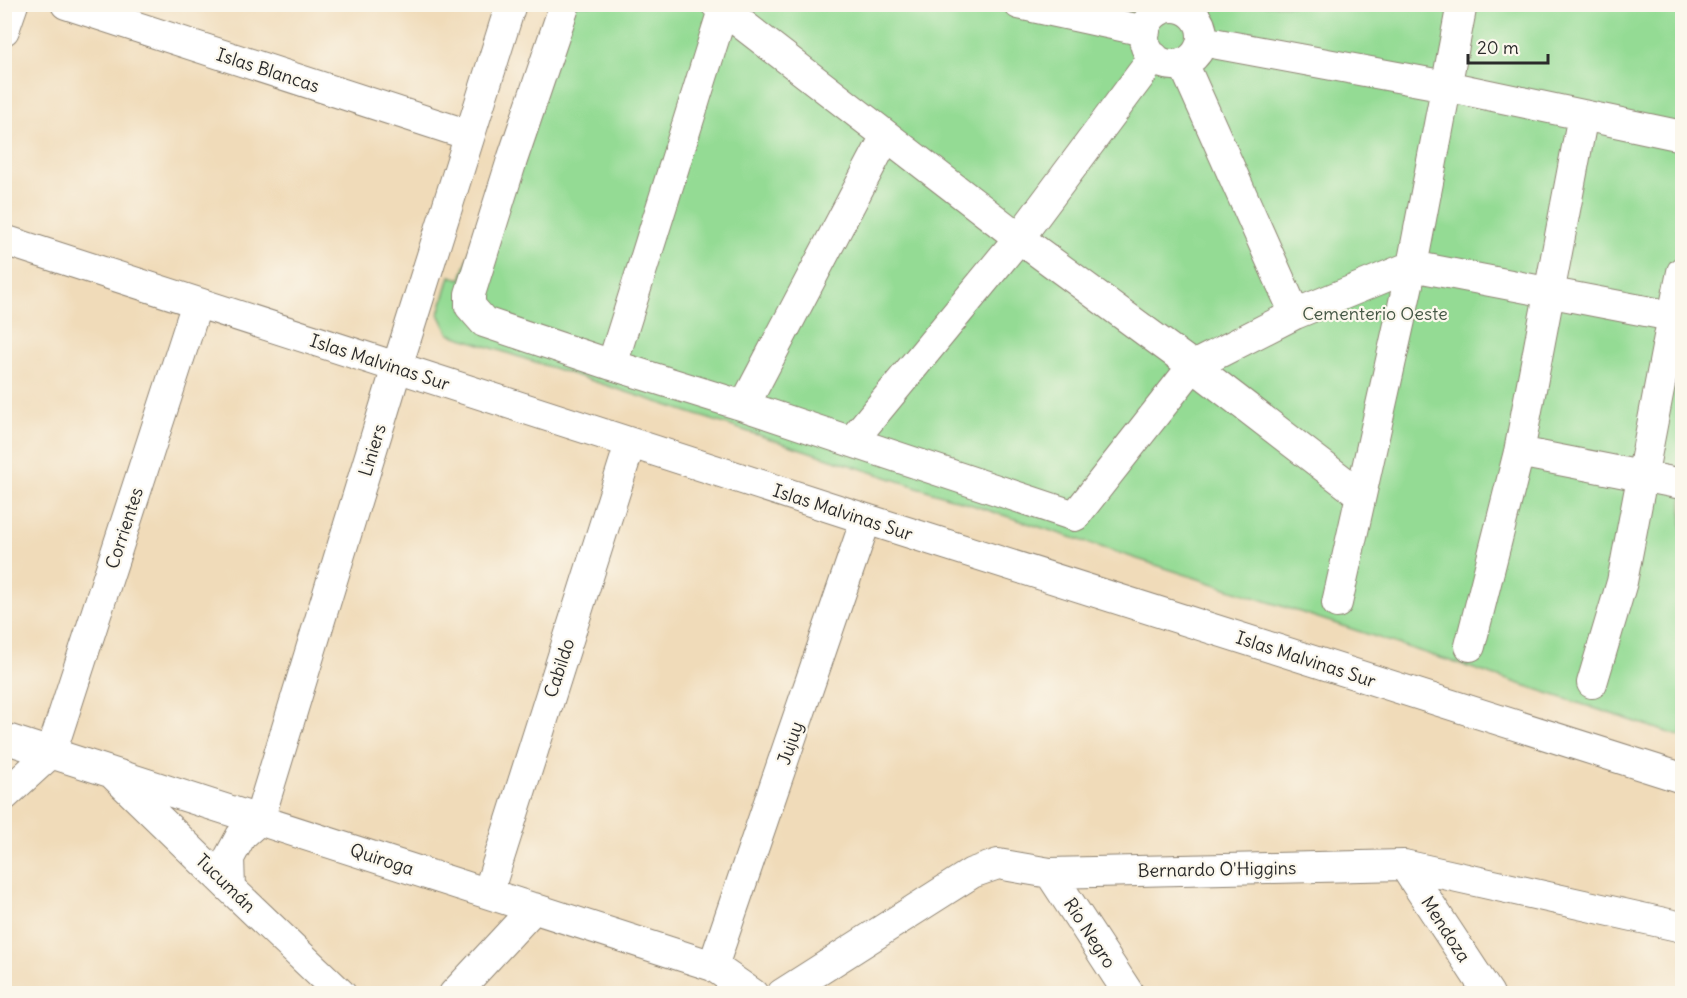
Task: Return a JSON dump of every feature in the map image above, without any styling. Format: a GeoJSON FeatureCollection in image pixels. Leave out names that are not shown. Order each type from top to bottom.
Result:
{"type":"FeatureCollection","features":[{"type":"Feature","properties":{"kind":"street"},"geometry":{"type":"LineString","coordinates":[[4,30],[13,4]]}},
{"type":"Feature","properties":{"kind":"street","name":"Islas Blancas"},"geometry":{"type":"LineString","coordinates":[[66,4],[469,135]]}},
{"type":"Feature","properties":{"kind":"street","name":"Liniers"},"geometry":{"type":"LineString","coordinates":[[230,888],[229,858],[241,836],[259,820],[397,367],[511,4]]}},
{"type":"Feature","properties":{"kind":"street"},"geometry":{"type":"LineString","coordinates":[[565,4],[512,160],[470,294],[470,306],[484,322],[1075,516],[1193,366],[1295,314],[1413,266],[1678,317]]}},
{"type":"Feature","properties":{"kind":"street"},"geometry":{"type":"LineString","coordinates":[[1019,4],[1156,25]]}},
{"type":"Feature","properties":{"kind":"street"},"geometry":{"type":"LineString","coordinates":[[1337,603],[1413,266],[1462,4]]}},
{"type":"Feature","properties":{"kind":"street"},"geometry":{"type":"LineString","coordinates":[[612,365],[719,7],[1019,238],[1193,366],[1361,495]]}},
{"type":"Feature","properties":{"kind":"street"},"geometry":{"type":"LineString","coordinates":[[852,441],[1019,238],[1156,25],[1171,7],[1188,11],[1295,314]]}},
{"type":"Feature","properties":{"kind":"street"},"geometry":{"type":"LineString","coordinates":[[1156,25],[1168,64],[1176,65],[1196,32]]}},
{"type":"Feature","properties":{"kind":"street"},"geometry":{"type":"LineString","coordinates":[[1196,32],[1683,136]]}},
{"type":"Feature","properties":{"kind":"street"},"geometry":{"type":"LineString","coordinates":[[1470,646],[1519,452],[1583,115]]}},
{"type":"Feature","properties":{"kind":"street"},"geometry":{"type":"LineString","coordinates":[[744,406],[886,136]]}},
{"type":"Feature","properties":{"kind":"street","name":"Islas Malvinas Sur"},"geometry":{"type":"LineString","coordinates":[[4,240],[630,444],[1683,778]]}},
{"type":"Feature","properties":{"kind":"street"},"geometry":{"type":"LineString","coordinates":[[1592,683],[1622,582],[1642,476],[1678,317],[1683,272]]}},
{"type":"Feature","properties":{"kind":"street","name":"Corrientes"},"geometry":{"type":"LineString","coordinates":[[51,753],[197,303]]}},
{"type":"Feature","properties":{"kind":"street","name":"Cabildo"},"geometry":{"type":"LineString","coordinates":[[488,893],[630,444]]}},
{"type":"Feature","properties":{"kind":"street"},"geometry":{"type":"LineString","coordinates":[[1519,452],[1683,484]]}},
{"type":"Feature","properties":{"kind":"street","name":"Jujuy"},"geometry":{"type":"LineString","coordinates":[[713,966],[866,519]]}},
{"type":"Feature","properties":{"kind":"street","name":"Quiroga"},"geometry":{"type":"LineString","coordinates":[[4,738],[713,966],[753,993]]}},
{"type":"Feature","properties":{"kind":"street"},"geometry":{"type":"LineString","coordinates":[[4,796],[51,753]]}},
{"type":"Feature","properties":{"kind":"street","name":"Tucumán"},"geometry":{"type":"LineString","coordinates":[[111,772],[342,993]]}},
{"type":"Feature","properties":{"kind":"street","name":"Bernardo O'Higgins"},"geometry":{"type":"LineString","coordinates":[[782,993],[972,873],[998,864],[1050,873],[1404,865],[1683,927]]}},
{"type":"Feature","properties":{"kind":"street","name":"Mendoza"},"geometry":{"type":"LineString","coordinates":[[1404,865],[1489,993]]}},
{"type":"Feature","properties":{"kind":"street","name":"Río Negro"},"geometry":{"type":"LineString","coordinates":[[1050,873],[1129,993]]}},
{"type":"Feature","properties":{"kind":"street"},"geometry":{"type":"LineString","coordinates":[[456,992],[534,908]]}},
{"type":"Feature","properties":{"kind":"green space","name":"Cementerio Oeste"},"geometry":{"type":"Polygon","coordinates":[[[551,5],[1682,5],[1682,737],[449,334],[439,314],[450,276],[461,279],[551,5]]]}}]}
